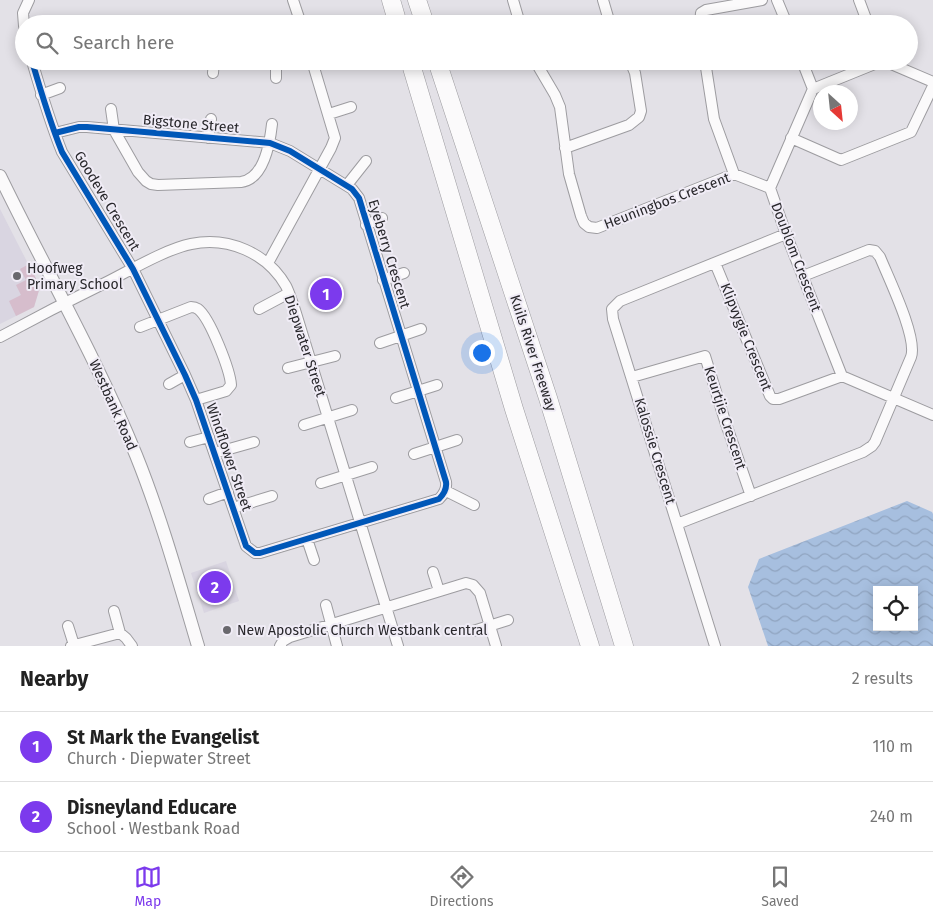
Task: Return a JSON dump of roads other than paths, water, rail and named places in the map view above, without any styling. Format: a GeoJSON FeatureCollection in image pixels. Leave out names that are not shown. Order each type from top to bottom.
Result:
{"type":"FeatureCollection","features":[{"type":"Feature","properties":{"kind":"highway"},"geometry":{"type":"LineString","coordinates":[[391,0],[395,15]]}},
{"type":"Feature","properties":{"kind":"highway"},"geometry":{"type":"LineString","coordinates":[[417,0],[422,15]]}},
{"type":"Feature","properties":{"kind":"highway"},"geometry":{"type":"LineString","coordinates":[[413,70],[514,409],[590,646]]}},
{"type":"Feature","properties":{"kind":"highway","name":"Kuils River Freeway"},"geometry":{"type":"LineString","coordinates":[[441,70],[545,389],[624,646]]}},
{"type":"Feature","properties":{"kind":"street"},"geometry":{"type":"LineString","coordinates":[[23,15],[29,0]]}},
{"type":"Feature","properties":{"kind":"street"},"geometry":{"type":"LineString","coordinates":[[513,0],[517,15]]}},
{"type":"Feature","properties":{"kind":"street"},"geometry":{"type":"LineString","coordinates":[[602,0],[607,15]]}},
{"type":"Feature","properties":{"kind":"street"},"geometry":{"type":"LineString","coordinates":[[701,15],[706,10],[762,0]]}},
{"type":"Feature","properties":{"kind":"street"},"geometry":{"type":"LineString","coordinates":[[777,0],[783,15]]}},
{"type":"Feature","properties":{"kind":"street"},"geometry":{"type":"LineString","coordinates":[[859,0],[865,15]]}},
{"type":"Feature","properties":{"kind":"street"},"geometry":{"type":"LineString","coordinates":[[297,1],[299,15]]}},
{"type":"Feature","properties":{"kind":"street","name":"Goodeve Crescent"},"geometry":{"type":"LineString","coordinates":[[34,70],[54,133],[65,157],[133,269]]}},
{"type":"Feature","properties":{"kind":"street"},"geometry":{"type":"LineString","coordinates":[[276,70],[276,78]]}},
{"type":"Feature","properties":{"kind":"street"},"geometry":{"type":"LineString","coordinates":[[268,263],[335,138],[315,70]]}},
{"type":"Feature","properties":{"kind":"street","name":"Heuningbos Crescent"},"geometry":{"type":"LineString","coordinates":[[540,70],[560,107],[569,174],[581,216],[585,225],[590,228],[597,228],[734,174],[770,188]]}},
{"type":"Feature","properties":{"kind":"street"},"geometry":{"type":"LineString","coordinates":[[565,148],[628,125],[639,117],[642,111],[634,70]]}},
{"type":"Feature","properties":{"kind":"street"},"geometry":{"type":"LineString","coordinates":[[706,70],[714,119],[734,174]]}},
{"type":"Feature","properties":{"kind":"street"},"geometry":{"type":"LineString","coordinates":[[806,70],[813,89]]}},
{"type":"Feature","properties":{"kind":"street"},"geometry":{"type":"LineString","coordinates":[[823,85],[860,70]]}},
{"type":"Feature","properties":{"kind":"street"},"geometry":{"type":"LineString","coordinates":[[904,70],[933,82]]}},
{"type":"Feature","properties":{"kind":"street"},"geometry":{"type":"LineString","coordinates":[[791,138],[841,160],[912,132],[933,86]]}},
{"type":"Feature","properties":{"kind":"street"},"geometry":{"type":"LineString","coordinates":[[41,95],[60,88]]}},
{"type":"Feature","properties":{"kind":"street","name":"Doublom Crescent"},"geometry":{"type":"LineString","coordinates":[[813,89],[770,188],[786,234],[842,376]]}},
{"type":"Feature","properties":{"kind":"street"},"geometry":{"type":"LineString","coordinates":[[329,114],[350,107]]}},
{"type":"Feature","properties":{"kind":"street"},"geometry":{"type":"LineString","coordinates":[[111,109],[114,130],[143,178],[151,184],[246,181],[257,171],[265,156],[270,143],[272,124]]}},
{"type":"Feature","properties":{"kind":"street","name":"Bigstone Street"},"geometry":{"type":"LineString","coordinates":[[208,138],[211,119]]}},
{"type":"Feature","properties":{"kind":"street","name":"Bigstone Street"},"geometry":{"type":"LineString","coordinates":[[54,133],[78,127],[270,143],[290,151],[320,168]]}},
{"type":"Feature","properties":{"kind":"street"},"geometry":{"type":"LineString","coordinates":[[347,185],[366,161]]}},
{"type":"Feature","properties":{"kind":"street","name":"Eyeberry Crescent"},"geometry":{"type":"LineString","coordinates":[[320,168],[347,185],[357,195],[446,482],[446,491]]}},
{"type":"Feature","properties":{"kind":"street","name":"Westbank Road"},"geometry":{"type":"LineString","coordinates":[[0,176],[108,390],[136,456],[166,542],[198,646]]}},
{"type":"Feature","properties":{"kind":"street","name":"Eyeberry Crescent"},"geometry":{"type":"LineString","coordinates":[[366,224],[382,218]]}},
{"type":"Feature","properties":{"kind":"street","name":"Kalossie Crescent"},"geometry":{"type":"LineString","coordinates":[[786,234],[614,305],[612,313],[677,524],[868,449],[875,442],[912,358],[914,349],[880,257],[875,251],[869,250],[803,276]]}},
{"type":"Feature","properties":{"kind":"street","name":"Diepwater Street"},"geometry":{"type":"LineString","coordinates":[[0,337],[182,246],[208,242],[226,244],[244,248],[268,263],[282,280],[289,293],[398,646]]}},
{"type":"Feature","properties":{"kind":"street","name":"Klipvygie Crescent"},"geometry":{"type":"LineString","coordinates":[[715,263],[770,396],[773,399],[779,399],[842,376]]}},
{"type":"Feature","properties":{"kind":"street","name":"Windflower Street"},"geometry":{"type":"LineString","coordinates":[[133,269],[196,400],[246,546],[255,553],[260,553],[360,523]]}},
{"type":"Feature","properties":{"kind":"street","name":"Eyeberry Crescent"},"geometry":{"type":"LineString","coordinates":[[383,280],[404,273]]}},
{"type":"Feature","properties":{"kind":"street"},"geometry":{"type":"LineString","coordinates":[[259,309],[289,293]]}},
{"type":"Feature","properties":{"kind":"street"},"geometry":{"type":"LineString","coordinates":[[140,327],[191,307],[196,308],[202,313],[220,345],[231,385],[226,391],[196,400]]}},
{"type":"Feature","properties":{"kind":"street"},"geometry":{"type":"LineString","coordinates":[[380,343],[421,329]]}},
{"type":"Feature","properties":{"kind":"street"},"geometry":{"type":"LineString","coordinates":[[288,368],[335,356]]}},
{"type":"Feature","properties":{"kind":"street","name":"Keurtjie Crescent"},"geometry":{"type":"LineString","coordinates":[[632,377],[705,356],[751,496]]}},
{"type":"Feature","properties":{"kind":"street"},"geometry":{"type":"LineString","coordinates":[[169,384],[185,375]]}},
{"type":"Feature","properties":{"kind":"street"},"geometry":{"type":"LineString","coordinates":[[842,376],[933,415]]}},
{"type":"Feature","properties":{"kind":"street"},"geometry":{"type":"LineString","coordinates":[[396,398],[437,385]]}},
{"type":"Feature","properties":{"kind":"street"},"geometry":{"type":"LineString","coordinates":[[304,425],[352,410]]}},
{"type":"Feature","properties":{"kind":"street","name":"Windflower Street"},"geometry":{"type":"LineString","coordinates":[[190,442],[209,437]]}},
{"type":"Feature","properties":{"kind":"street"},"geometry":{"type":"LineString","coordinates":[[414,454],[457,440]]}},
{"type":"Feature","properties":{"kind":"street","name":"Windflower Street"},"geometry":{"type":"LineString","coordinates":[[215,454],[254,442]]}},
{"type":"Feature","properties":{"kind":"street"},"geometry":{"type":"LineString","coordinates":[[321,483],[372,467]]}},
{"type":"Feature","properties":{"kind":"street"},"geometry":{"type":"LineString","coordinates":[[360,523],[438,499],[446,491],[474,505]]}},
{"type":"Feature","properties":{"kind":"street","name":"Windflower Street"},"geometry":{"type":"LineString","coordinates":[[209,499],[228,492]]}},
{"type":"Feature","properties":{"kind":"street","name":"Windflower Street"},"geometry":{"type":"LineString","coordinates":[[233,508],[272,496]]}},
{"type":"Feature","properties":{"kind":"street"},"geometry":{"type":"LineString","coordinates":[[677,524],[716,646]]}},
{"type":"Feature","properties":{"kind":"street"},"geometry":{"type":"LineString","coordinates":[[307,539],[314,560]]}},
{"type":"Feature","properties":{"kind":"street"},"geometry":{"type":"LineString","coordinates":[[433,572],[439,591]]}},
{"type":"Feature","properties":{"kind":"street"},"geometry":{"type":"LineString","coordinates":[[280,646],[288,638],[462,583],[473,585],[480,593],[496,646]]}},
{"type":"Feature","properties":{"kind":"street"},"geometry":{"type":"LineString","coordinates":[[326,605],[336,646]]}},
{"type":"Feature","properties":{"kind":"street"},"geometry":{"type":"LineString","coordinates":[[114,611],[120,633],[132,646]]}},
{"type":"Feature","properties":{"kind":"street"},"geometry":{"type":"LineString","coordinates":[[473,631],[508,620]]}},
{"type":"Feature","properties":{"kind":"street"},"geometry":{"type":"LineString","coordinates":[[68,626],[73,646],[120,633]]}},
{"type":"Feature","properties":{"kind":"water"},"geometry":{"type":"Polygon","coordinates":[[[907,501],[933,514],[933,646],[768,646],[748,587],[759,559],[907,501]]]}},
{"type":"Feature","properties":{"kind":"place","name":"Hoofweg Primary School"},"geometry":{"type":"Point","coordinates":[17,276]}},
{"type":"Feature","properties":{"kind":"place","name":"St Mark the Evangelist"},"geometry":{"type":"Point","coordinates":[326,294]}},
{"type":"Feature","properties":{"kind":"place","name":"Disneyland Educare"},"geometry":{"type":"Point","coordinates":[215,587]}},
{"type":"Feature","properties":{"kind":"place","name":"New Apostolic Church Westbank central"},"geometry":{"type":"Point","coordinates":[227,630]}}]}
